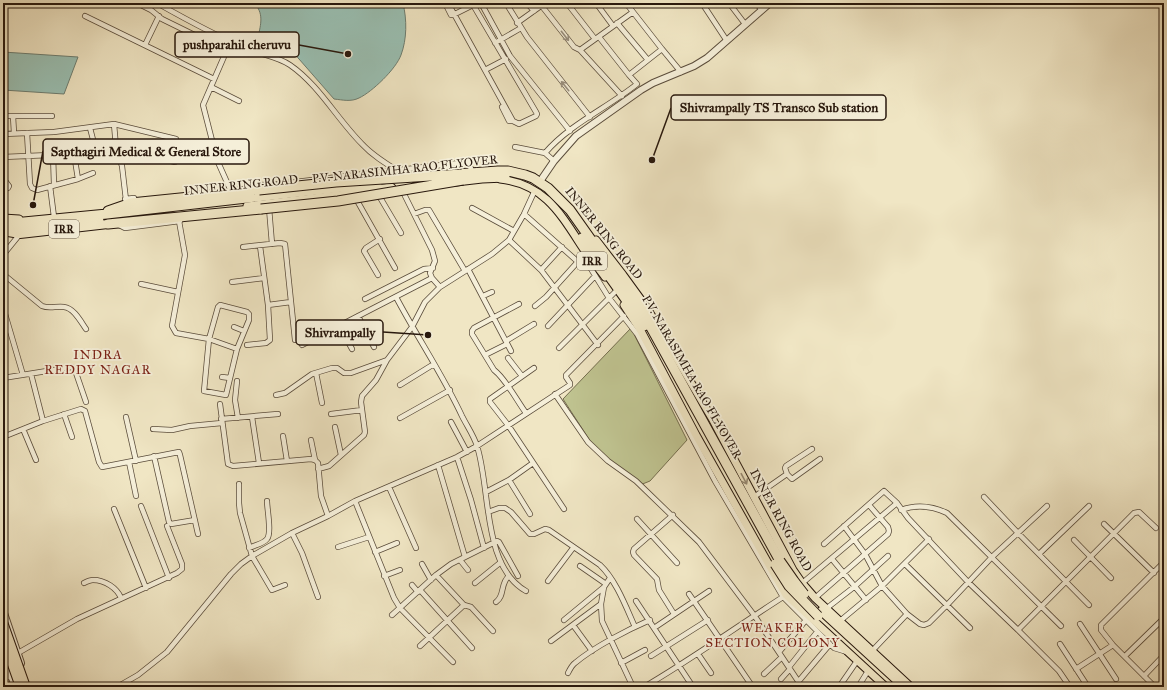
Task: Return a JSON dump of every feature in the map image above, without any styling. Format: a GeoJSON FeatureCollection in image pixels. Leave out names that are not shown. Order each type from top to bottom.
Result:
{"type":"FeatureCollection","features":[{"type":"Feature","properties":{"kind":"highway","name":"P.V. NARASIMHA RAO FLYOVER"},"geometry":{"type":"LineString","coordinates":[[3,231],[108,220],[462,177],[498,171],[508,171],[525,175],[548,188],[570,210],[643,313],[790,577],[811,601],[904,687]]}},
{"type":"Feature","properties":{"kind":"highway"},"geometry":{"type":"LineString","coordinates":[[107,211],[126,202],[263,187],[336,182],[462,177]]}},
{"type":"Feature","properties":{"kind":"highway"},"geometry":{"type":"LineString","coordinates":[[112,224],[344,200],[462,177]]}},
{"type":"Feature","properties":{"kind":"highway","name":"P.V. NARASIMHA RAO FLYOVER"},"geometry":{"type":"LineString","coordinates":[[3,224],[462,177],[497,177],[512,178],[523,181],[544,193],[565,214],[641,322],[782,576],[789,586],[807,605],[896,687]]}},
{"type":"Feature","properties":{"kind":"highway","name":"INNER RING ROAD"},"geometry":{"type":"LineString","coordinates":[[19,219],[107,211]]}},
{"type":"Feature","properties":{"kind":"highway","name":"IRR"},"geometry":{"type":"LineString","coordinates":[[3,221],[19,219]]}},
{"type":"Feature","properties":{"kind":"highway","name":"INNER RING ROAD"},"geometry":{"type":"LineString","coordinates":[[20,234],[112,224]]}},
{"type":"Feature","properties":{"kind":"highway","name":"IRR"},"geometry":{"type":"LineString","coordinates":[[3,231],[20,234]]}},
{"type":"Feature","properties":{"kind":"highway"},"geometry":{"type":"LineString","coordinates":[[3,622],[26,687]]}},
{"type":"Feature","properties":{"kind":"highway"},"geometry":{"type":"LineString","coordinates":[[3,639],[20,687]]}},
{"type":"Feature","properties":{"kind":"main road","name":"INNER RING ROAD"},"geometry":{"type":"LineString","coordinates":[[107,211],[493,168],[509,169],[526,173],[542,180],[557,192],[568,205],[615,264],[647,308],[713,420],[793,570],[802,584],[815,598],[873,650],[911,687]]}},
{"type":"Feature","properties":{"kind":"main road","name":"INNER RING ROAD"},"geometry":{"type":"LineString","coordinates":[[268,207],[353,194],[490,178],[515,182],[535,190],[542,195],[554,206],[583,253],[615,292],[641,332],[784,596],[886,687]]}},
{"type":"Feature","properties":{"kind":"main road","name":"INNER RING ROAD"},"geometry":{"type":"LineString","coordinates":[[3,218],[19,219]]}},
{"type":"Feature","properties":{"kind":"main road","name":"INNER RING ROAD"},"geometry":{"type":"LineString","coordinates":[[3,235],[20,234]]}},
{"type":"Feature","properties":{"kind":"street"},"geometry":{"type":"LineString","coordinates":[[137,3],[225,50],[226,55],[204,101],[204,109],[219,166],[230,189]]}},
{"type":"Feature","properties":{"kind":"street"},"geometry":{"type":"LineString","coordinates":[[157,3],[206,30],[250,50],[290,65],[312,86],[361,143],[384,162],[398,171]]}},
{"type":"Feature","properties":{"kind":"street"},"geometry":{"type":"LineString","coordinates":[[445,3],[451,15],[455,15]]}},
{"type":"Feature","properties":{"kind":"street"},"geometry":{"type":"LineString","coordinates":[[448,3],[513,121]]}},
{"type":"Feature","properties":{"kind":"street"},"geometry":{"type":"LineString","coordinates":[[481,3],[510,56],[570,131]]}},
{"type":"Feature","properties":{"kind":"street"},"geometry":{"type":"LineString","coordinates":[[506,3],[517,23],[590,117]]}},
{"type":"Feature","properties":{"kind":"street"},"geometry":{"type":"LineString","coordinates":[[527,3],[534,11]]}},
{"type":"Feature","properties":{"kind":"street"},"geometry":{"type":"LineString","coordinates":[[545,153],[556,140],[622,96],[637,84],[567,3]]}},
{"type":"Feature","properties":{"kind":"street"},"geometry":{"type":"LineString","coordinates":[[596,3],[648,60]]}},
{"type":"Feature","properties":{"kind":"street"},"geometry":{"type":"LineString","coordinates":[[626,3],[681,72]]}},
{"type":"Feature","properties":{"kind":"street"},"geometry":{"type":"LineString","coordinates":[[702,3],[727,41]]}},
{"type":"Feature","properties":{"kind":"street"},"geometry":{"type":"LineString","coordinates":[[729,3],[745,24]]}},
{"type":"Feature","properties":{"kind":"street"},"geometry":{"type":"LineString","coordinates":[[756,3],[762,10]]}},
{"type":"Feature","properties":{"kind":"street"},"geometry":{"type":"LineString","coordinates":[[542,180],[576,136],[641,90],[653,83],[694,66],[707,58],[770,3]]}},
{"type":"Feature","properties":{"kind":"street"},"geometry":{"type":"LineString","coordinates":[[455,15],[474,4],[537,114],[518,124],[513,121],[509,121],[502,108]]}},
{"type":"Feature","properties":{"kind":"street"},"geometry":{"type":"LineString","coordinates":[[517,23],[543,4],[574,47],[580,50],[622,96]]}},
{"type":"Feature","properties":{"kind":"street"},"geometry":{"type":"LineString","coordinates":[[580,50],[633,12]]}},
{"type":"Feature","properties":{"kind":"street"},"geometry":{"type":"LineString","coordinates":[[85,16],[214,79]]}},
{"type":"Feature","properties":{"kind":"street"},"geometry":{"type":"LineString","coordinates":[[144,44],[159,16]]}},
{"type":"Feature","properties":{"kind":"street"},"geometry":{"type":"LineString","coordinates":[[495,43],[521,28]]}},
{"type":"Feature","properties":{"kind":"street"},"geometry":{"type":"LineString","coordinates":[[629,75],[662,49]]}},
{"type":"Feature","properties":{"kind":"street"},"geometry":{"type":"LineString","coordinates":[[485,70],[510,56]]}},
{"type":"Feature","properties":{"kind":"street"},"geometry":{"type":"LineString","coordinates":[[211,87],[240,101]]}},
{"type":"Feature","properties":{"kind":"street"},"geometry":{"type":"LineString","coordinates":[[607,105],[608,113]]}},
{"type":"Feature","properties":{"kind":"street"},"geometry":{"type":"LineString","coordinates":[[601,109],[608,113]]}},
{"type":"Feature","properties":{"kind":"street"},"geometry":{"type":"LineString","coordinates":[[3,116],[52,116]]}},
{"type":"Feature","properties":{"kind":"street"},"geometry":{"type":"LineString","coordinates":[[13,116],[14,133]]}},
{"type":"Feature","properties":{"kind":"street"},"geometry":{"type":"LineString","coordinates":[[3,134],[54,132],[114,124],[176,139]]}},
{"type":"Feature","properties":{"kind":"street"},"geometry":{"type":"LineString","coordinates":[[114,124],[116,147],[122,166],[126,202]]}},
{"type":"Feature","properties":{"kind":"street"},"geometry":{"type":"LineString","coordinates":[[90,128],[96,150]]}},
{"type":"Feature","properties":{"kind":"street"},"geometry":{"type":"LineString","coordinates":[[27,133],[32,188],[37,190],[78,179],[93,173]]}},
{"type":"Feature","properties":{"kind":"street"},"geometry":{"type":"LineString","coordinates":[[3,157],[74,154],[116,147],[175,162],[180,159],[181,153]]}},
{"type":"Feature","properties":{"kind":"street"},"geometry":{"type":"LineString","coordinates":[[515,147],[545,153],[554,161]]}},
{"type":"Feature","properties":{"kind":"street"},"geometry":{"type":"LineString","coordinates":[[542,180],[554,161],[563,152]]}},
{"type":"Feature","properties":{"kind":"street"},"geometry":{"type":"LineString","coordinates":[[53,154],[52,186],[54,217]]}},
{"type":"Feature","properties":{"kind":"street"},"geometry":{"type":"LineString","coordinates":[[74,154],[78,179]]}},
{"type":"Feature","properties":{"kind":"street","name":"INNER RING ROAD"},"geometry":{"type":"LineString","coordinates":[[126,202],[468,162],[472,171]]}},
{"type":"Feature","properties":{"kind":"street"},"geometry":{"type":"LineString","coordinates":[[3,178],[9,186],[3,190]]}},
{"type":"Feature","properties":{"kind":"street"},"geometry":{"type":"LineString","coordinates":[[263,187],[268,194]]}},
{"type":"Feature","properties":{"kind":"street"},"geometry":{"type":"LineString","coordinates":[[400,188],[432,250],[434,261],[430,273],[432,278],[440,287]]}},
{"type":"Feature","properties":{"kind":"street"},"geometry":{"type":"LineString","coordinates":[[318,469],[329,466],[361,438],[365,432],[362,396],[376,380],[386,360],[412,327],[425,302],[440,287],[492,254],[509,240],[524,214],[535,190]]}},
{"type":"Feature","properties":{"kind":"street"},"geometry":{"type":"LineString","coordinates":[[376,191],[401,233]]}},
{"type":"Feature","properties":{"kind":"street"},"geometry":{"type":"LineString","coordinates":[[353,194],[380,239],[395,268]]}},
{"type":"Feature","properties":{"kind":"street"},"geometry":{"type":"LineString","coordinates":[[268,207],[273,244]]}},
{"type":"Feature","properties":{"kind":"street"},"geometry":{"type":"LineString","coordinates":[[268,207],[273,244]]}},
{"type":"Feature","properties":{"kind":"street","name":"INNER RING ROAD"},"geometry":{"type":"LineString","coordinates":[[112,224],[125,228],[268,207]]}},
{"type":"Feature","properties":{"kind":"street"},"geometry":{"type":"LineString","coordinates":[[472,208],[514,231]]}},
{"type":"Feature","properties":{"kind":"street"},"geometry":{"type":"LineString","coordinates":[[414,214],[429,210],[483,296],[511,351]]}},
{"type":"Feature","properties":{"kind":"street"},"geometry":{"type":"LineString","coordinates":[[524,214],[577,261]]}},
{"type":"Feature","properties":{"kind":"street"},"geometry":{"type":"LineString","coordinates":[[179,221],[185,255],[172,320],[172,328],[176,333],[209,340],[237,349]]}},
{"type":"Feature","properties":{"kind":"street"},"geometry":{"type":"LineString","coordinates":[[3,255],[20,234]]}},
{"type":"Feature","properties":{"kind":"street"},"geometry":{"type":"LineString","coordinates":[[378,275],[364,251],[380,239]]}},
{"type":"Feature","properties":{"kind":"street"},"geometry":{"type":"LineString","coordinates":[[509,240],[541,270],[582,326],[598,344]]}},
{"type":"Feature","properties":{"kind":"street"},"geometry":{"type":"LineString","coordinates":[[243,247],[283,243],[285,246],[295,340]]}},
{"type":"Feature","properties":{"kind":"street"},"geometry":{"type":"LineString","coordinates":[[247,345],[266,343],[270,340],[268,305],[260,246]]}},
{"type":"Feature","properties":{"kind":"street"},"geometry":{"type":"LineString","coordinates":[[541,270],[562,247]]}},
{"type":"Feature","properties":{"kind":"street"},"geometry":{"type":"LineString","coordinates":[[535,306],[554,288],[583,253],[609,298],[637,334],[715,481],[784,596],[834,648],[848,653]]}},
{"type":"Feature","properties":{"kind":"street"},"geometry":{"type":"LineString","coordinates":[[365,299],[424,269],[432,268]]}},
{"type":"Feature","properties":{"kind":"street"},"geometry":{"type":"LineString","coordinates":[[3,274],[42,306],[46,308],[65,307],[70,309],[86,329]]}},
{"type":"Feature","properties":{"kind":"street"},"geometry":{"type":"LineString","coordinates":[[548,326],[595,276]]}},
{"type":"Feature","properties":{"kind":"street"},"geometry":{"type":"LineString","coordinates":[[232,282],[264,278]]}},
{"type":"Feature","properties":{"kind":"street"},"geometry":{"type":"LineString","coordinates":[[302,345],[432,278]]}},
{"type":"Feature","properties":{"kind":"street"},"geometry":{"type":"LineString","coordinates":[[141,284],[178,292]]}},
{"type":"Feature","properties":{"kind":"street"},"geometry":{"type":"LineString","coordinates":[[483,296],[492,292]]}},
{"type":"Feature","properties":{"kind":"street"},"geometry":{"type":"LineString","coordinates":[[559,348],[615,292]]}},
{"type":"Feature","properties":{"kind":"street"},"geometry":{"type":"LineString","coordinates":[[396,297],[412,327],[450,390],[477,446],[494,543],[501,562],[509,576],[519,587],[526,591]]}},
{"type":"Feature","properties":{"kind":"street"},"geometry":{"type":"LineString","coordinates":[[268,305],[291,302]]}},
{"type":"Feature","properties":{"kind":"street"},"geometry":{"type":"LineString","coordinates":[[519,304],[474,328],[472,334],[494,370],[526,413]]}},
{"type":"Feature","properties":{"kind":"street"},"geometry":{"type":"LineString","coordinates":[[220,305],[247,312],[249,314],[249,320],[244,331],[237,349],[226,395],[204,392],[209,340],[218,307],[220,305]]}},
{"type":"Feature","properties":{"kind":"street"},"geometry":{"type":"LineString","coordinates":[[3,307],[23,375]]}},
{"type":"Feature","properties":{"kind":"street"},"geometry":{"type":"LineString","coordinates":[[358,316],[374,347]]}},
{"type":"Feature","properties":{"kind":"street"},"geometry":{"type":"LineString","coordinates":[[117,687],[138,675],[167,652],[231,574],[241,564],[292,533],[355,501],[457,458],[477,446],[571,384],[566,375],[624,316]]}},
{"type":"Feature","properties":{"kind":"street"},"geometry":{"type":"LineString","coordinates":[[485,355],[534,324]]}},
{"type":"Feature","properties":{"kind":"street"},"geometry":{"type":"LineString","coordinates":[[339,326],[352,349]]}},
{"type":"Feature","properties":{"kind":"street"},"geometry":{"type":"LineString","coordinates":[[234,327],[244,331]]}},
{"type":"Feature","properties":{"kind":"street"},"geometry":{"type":"LineString","coordinates":[[508,358],[522,376]]}},
{"type":"Feature","properties":{"kind":"street"},"geometry":{"type":"LineString","coordinates":[[276,395],[285,393],[304,378],[316,373],[337,368],[344,373],[351,373],[386,360]]}},
{"type":"Feature","properties":{"kind":"street"},"geometry":{"type":"LineString","coordinates":[[400,385],[434,364]]}},
{"type":"Feature","properties":{"kind":"street"},"geometry":{"type":"LineString","coordinates":[[3,378],[72,367],[75,370],[86,402]]}},
{"type":"Feature","properties":{"kind":"street"},"geometry":{"type":"LineString","coordinates":[[534,368],[490,399],[490,402],[508,425],[564,509]]}},
{"type":"Feature","properties":{"kind":"street"},"geometry":{"type":"LineString","coordinates":[[316,373],[322,403]]}},
{"type":"Feature","properties":{"kind":"street"},"geometry":{"type":"LineString","coordinates":[[31,374],[43,421]]}},
{"type":"Feature","properties":{"kind":"street"},"geometry":{"type":"LineString","coordinates":[[222,377],[230,378]]}},
{"type":"Feature","properties":{"kind":"street"},"geometry":{"type":"LineString","coordinates":[[237,380],[235,400],[238,418]]}},
{"type":"Feature","properties":{"kind":"street"},"geometry":{"type":"LineString","coordinates":[[400,418],[450,390]]}},
{"type":"Feature","properties":{"kind":"street"},"geometry":{"type":"LineString","coordinates":[[555,394],[588,442],[608,461],[636,481],[673,515],[699,542],[781,654],[801,687]]}},
{"type":"Feature","properties":{"kind":"street"},"geometry":{"type":"LineString","coordinates":[[220,404],[221,421],[228,464],[233,466],[311,458],[315,460]]}},
{"type":"Feature","properties":{"kind":"street"},"geometry":{"type":"LineString","coordinates":[[3,437],[43,421],[81,409],[84,410],[100,466],[106,468],[176,451],[180,453],[198,534]]}},
{"type":"Feature","properties":{"kind":"street"},"geometry":{"type":"LineString","coordinates":[[331,414],[362,410]]}},
{"type":"Feature","properties":{"kind":"street"},"geometry":{"type":"LineString","coordinates":[[64,414],[72,438]]}},
{"type":"Feature","properties":{"kind":"street"},"geometry":{"type":"LineString","coordinates":[[153,429],[172,430],[238,418],[278,414]]}},
{"type":"Feature","properties":{"kind":"street"},"geometry":{"type":"LineString","coordinates":[[126,417],[136,461]]}},
{"type":"Feature","properties":{"kind":"street"},"geometry":{"type":"LineString","coordinates":[[252,417],[259,463]]}},
{"type":"Feature","properties":{"kind":"street"},"geometry":{"type":"LineString","coordinates":[[451,422],[467,452]]}},
{"type":"Feature","properties":{"kind":"street"},"geometry":{"type":"LineString","coordinates":[[335,427],[341,455]]}},
{"type":"Feature","properties":{"kind":"street"},"geometry":{"type":"LineString","coordinates":[[23,429],[36,460]]}},
{"type":"Feature","properties":{"kind":"street"},"geometry":{"type":"LineString","coordinates":[[283,436],[287,461]]}},
{"type":"Feature","properties":{"kind":"street"},"geometry":{"type":"LineString","coordinates":[[310,440],[315,460],[318,463],[321,496],[328,516]]}},
{"type":"Feature","properties":{"kind":"street"},"geometry":{"type":"LineString","coordinates":[[812,449],[786,466],[785,468],[787,474],[792,480],[820,459]]}},
{"type":"Feature","properties":{"kind":"street"},"geometry":{"type":"LineString","coordinates":[[154,456],[170,522],[172,524],[195,520]]}},
{"type":"Feature","properties":{"kind":"street"},"geometry":{"type":"LineString","coordinates":[[457,458],[471,500],[484,548]]}},
{"type":"Feature","properties":{"kind":"street"},"geometry":{"type":"LineString","coordinates":[[129,462],[136,496]]}},
{"type":"Feature","properties":{"kind":"street"},"geometry":{"type":"LineString","coordinates":[[486,492],[509,480],[533,464]]}},
{"type":"Feature","properties":{"kind":"street"},"geometry":{"type":"LineString","coordinates":[[438,465],[465,557]]}},
{"type":"Feature","properties":{"kind":"street"},"geometry":{"type":"LineString","coordinates":[[754,497],[787,474]]}},
{"type":"Feature","properties":{"kind":"street"},"geometry":{"type":"LineString","coordinates":[[509,480],[530,514]]}},
{"type":"Feature","properties":{"kind":"street"},"geometry":{"type":"LineString","coordinates":[[239,484],[239,508],[252,556],[272,590],[285,584]]}},
{"type":"Feature","properties":{"kind":"street"},"geometry":{"type":"LineString","coordinates":[[389,487],[416,548]]}},
{"type":"Feature","properties":{"kind":"street"},"geometry":{"type":"LineString","coordinates":[[824,544],[884,491],[897,503],[968,582],[1059,671],[1070,687]]}},
{"type":"Feature","properties":{"kind":"street"},"geometry":{"type":"LineString","coordinates":[[984,497],[1089,605]]}},
{"type":"Feature","properties":{"kind":"street"},"geometry":{"type":"LineString","coordinates":[[250,548],[268,538],[270,532],[267,501]]}},
{"type":"Feature","properties":{"kind":"street"},"geometry":{"type":"LineString","coordinates":[[355,501],[384,576],[400,608],[453,662]]}},
{"type":"Feature","properties":{"kind":"street"},"geometry":{"type":"LineString","coordinates":[[644,687],[679,667],[802,584],[897,503]]}},
{"type":"Feature","properties":{"kind":"street"},"geometry":{"type":"LineString","coordinates":[[815,598],[888,534],[889,531],[869,505]]}},
{"type":"Feature","properties":{"kind":"street"},"geometry":{"type":"LineString","coordinates":[[141,506],[169,578]]}},
{"type":"Feature","properties":{"kind":"street"},"geometry":{"type":"LineString","coordinates":[[902,510],[912,506],[922,506],[936,508],[947,513],[1061,626]]}},
{"type":"Feature","properties":{"kind":"street"},"geometry":{"type":"LineString","coordinates":[[844,526],[865,554],[882,586],[907,614],[920,624],[924,625],[929,623],[992,558],[1047,506]]}},
{"type":"Feature","properties":{"kind":"street"},"geometry":{"type":"LineString","coordinates":[[1039,554],[1089,506]]}},
{"type":"Feature","properties":{"kind":"street"},"geometry":{"type":"LineString","coordinates":[[488,512],[498,508],[505,508],[511,512],[530,534],[534,534],[545,529],[600,565],[606,570],[635,627]]}},
{"type":"Feature","properties":{"kind":"street"},"geometry":{"type":"LineString","coordinates":[[114,509],[146,588]]}},
{"type":"Feature","properties":{"kind":"street"},"geometry":{"type":"LineString","coordinates":[[1018,630],[1134,513],[1137,512],[1141,514],[1156,528]]}},
{"type":"Feature","properties":{"kind":"street"},"geometry":{"type":"LineString","coordinates":[[673,515],[634,549],[634,555],[657,579],[659,590],[674,614]]}},
{"type":"Feature","properties":{"kind":"street"},"geometry":{"type":"LineString","coordinates":[[637,519],[677,563]]}},
{"type":"Feature","properties":{"kind":"street"},"geometry":{"type":"LineString","coordinates":[[1104,524],[1154,573]]}},
{"type":"Feature","properties":{"kind":"street"},"geometry":{"type":"LineString","coordinates":[[18,653],[77,620],[121,598],[169,578],[182,569],[182,564],[167,526]]}},
{"type":"Feature","properties":{"kind":"street"},"geometry":{"type":"LineString","coordinates":[[292,533],[302,554],[318,597]]}},
{"type":"Feature","properties":{"kind":"street"},"geometry":{"type":"LineString","coordinates":[[338,547],[369,537]]}},
{"type":"Feature","properties":{"kind":"street"},"geometry":{"type":"LineString","coordinates":[[840,621],[882,586],[929,539]]}},
{"type":"Feature","properties":{"kind":"street"},"geometry":{"type":"LineString","coordinates":[[1074,540],[1111,578]]}},
{"type":"Feature","properties":{"kind":"street"},"geometry":{"type":"LineString","coordinates":[[392,615],[436,575],[451,564],[497,541],[499,542],[518,576]]}},
{"type":"Feature","properties":{"kind":"street"},"geometry":{"type":"LineString","coordinates":[[375,552],[397,543]]}},
{"type":"Feature","properties":{"kind":"street"},"geometry":{"type":"LineString","coordinates":[[548,581],[573,548]]}},
{"type":"Feature","properties":{"kind":"street"},"geometry":{"type":"LineString","coordinates":[[827,608],[854,587],[888,556]]}},
{"type":"Feature","properties":{"kind":"street"},"geometry":{"type":"LineString","coordinates":[[832,559],[842,573],[866,600]]}},
{"type":"Feature","properties":{"kind":"street"},"geometry":{"type":"LineString","coordinates":[[460,560],[468,570]]}},
{"type":"Feature","properties":{"kind":"street"},"geometry":{"type":"LineString","coordinates":[[475,582],[501,562]]}},
{"type":"Feature","properties":{"kind":"street"},"geometry":{"type":"LineString","coordinates":[[1155,687],[1100,630],[1101,625],[1164,562]]}},
{"type":"Feature","properties":{"kind":"street"},"geometry":{"type":"LineString","coordinates":[[422,564],[431,580]]}},
{"type":"Feature","properties":{"kind":"street"},"geometry":{"type":"LineString","coordinates":[[905,564],[970,628]]}},
{"type":"Feature","properties":{"kind":"street"},"geometry":{"type":"LineString","coordinates":[[580,566],[605,586]]}},
{"type":"Feature","properties":{"kind":"street"},"geometry":{"type":"LineString","coordinates":[[384,576],[400,570]]}},
{"type":"Feature","properties":{"kind":"street"},"geometry":{"type":"LineString","coordinates":[[436,575],[464,605],[471,607],[493,631]]}},
{"type":"Feature","properties":{"kind":"street"},"geometry":{"type":"LineString","coordinates":[[496,602],[500,598],[504,581],[509,576]]}},
{"type":"Feature","properties":{"kind":"street"},"geometry":{"type":"LineString","coordinates":[[564,620],[605,586],[610,578]]}},
{"type":"Feature","properties":{"kind":"street"},"geometry":{"type":"LineString","coordinates":[[84,583],[92,580],[111,586],[118,591],[121,598]]}},
{"type":"Feature","properties":{"kind":"street"},"geometry":{"type":"LineString","coordinates":[[412,585],[472,648]]}},
{"type":"Feature","properties":{"kind":"street"},"geometry":{"type":"LineString","coordinates":[[605,586],[601,604],[602,621],[633,687]]}},
{"type":"Feature","properties":{"kind":"street"},"geometry":{"type":"LineString","coordinates":[[654,628],[709,591]]}},
{"type":"Feature","properties":{"kind":"street"},"geometry":{"type":"LineString","coordinates":[[690,594],[750,683],[739,687]]}},
{"type":"Feature","properties":{"kind":"street"},"geometry":{"type":"LineString","coordinates":[[636,601],[693,687]]}},
{"type":"Feature","properties":{"kind":"street"},"geometry":{"type":"LineString","coordinates":[[550,641],[601,604]]}},
{"type":"Feature","properties":{"kind":"street"},"geometry":{"type":"LineString","coordinates":[[420,646],[464,605]]}},
{"type":"Feature","properties":{"kind":"street"},"geometry":{"type":"LineString","coordinates":[[3,610],[29,687]]}},
{"type":"Feature","properties":{"kind":"street"},"geometry":{"type":"LineString","coordinates":[[873,650],[907,614]]}},
{"type":"Feature","properties":{"kind":"street"},"geometry":{"type":"LineString","coordinates":[[1124,656],[1164,618]]}},
{"type":"Feature","properties":{"kind":"street"},"geometry":{"type":"LineString","coordinates":[[568,673],[574,663],[592,651],[650,620]]}},
{"type":"Feature","properties":{"kind":"street"},"geometry":{"type":"LineString","coordinates":[[651,656],[708,620]]}},
{"type":"Feature","properties":{"kind":"street"},"geometry":{"type":"LineString","coordinates":[[764,674],[806,620]]}},
{"type":"Feature","properties":{"kind":"street"},"geometry":{"type":"LineString","coordinates":[[1080,624],[1116,679]]}},
{"type":"Feature","properties":{"kind":"street"},"geometry":{"type":"LineString","coordinates":[[573,625],[592,651]]}},
{"type":"Feature","properties":{"kind":"street"},"geometry":{"type":"LineString","coordinates":[[781,679],[817,632]]}},
{"type":"Feature","properties":{"kind":"street"},"geometry":{"type":"LineString","coordinates":[[798,682],[830,644]]}},
{"type":"Feature","properties":{"kind":"street"},"geometry":{"type":"LineString","coordinates":[[1060,644],[1088,687]]}},
{"type":"Feature","properties":{"kind":"street"},"geometry":{"type":"LineString","coordinates":[[1076,669],[1113,645]]}},
{"type":"Feature","properties":{"kind":"street"},"geometry":{"type":"LineString","coordinates":[[3,650],[15,687]]}},
{"type":"Feature","properties":{"kind":"street"},"geometry":{"type":"LineString","coordinates":[[621,663],[645,650]]}},
{"type":"Feature","properties":{"kind":"street"},"geometry":{"type":"LineString","coordinates":[[698,654],[711,673]]}},
{"type":"Feature","properties":{"kind":"street"},"geometry":{"type":"LineString","coordinates":[[1144,676],[1164,655]]}},
{"type":"Feature","properties":{"kind":"street"},"geometry":{"type":"LineString","coordinates":[[839,687],[856,661]]}},
{"type":"Feature","properties":{"kind":"street"},"geometry":{"type":"LineString","coordinates":[[858,687],[868,671]]}},
{"type":"Feature","properties":{"kind":"street"},"geometry":{"type":"LineString","coordinates":[[3,676],[13,678],[25,675]]}},
{"type":"Feature","properties":{"kind":"green space"},"geometry":{"type":"Polygon","coordinates":[[[631,328],[687,440],[650,481],[640,485],[596,450],[563,399],[631,328]]]}},
{"type":"Feature","properties":{"kind":"water"},"geometry":{"type":"Polygon","coordinates":[[[254,3],[403,3],[406,29],[401,55],[389,73],[364,95],[353,100],[334,99],[292,51],[288,39],[285,37],[282,38],[279,45],[270,46],[258,37],[261,19],[259,11],[254,3]]]}},
{"type":"Feature","properties":{"kind":"water"},"geometry":{"type":"Polygon","coordinates":[[[3,52],[78,57],[64,94],[3,90],[3,52]]]}},
{"type":"Feature","properties":{"kind":"place","name":"pushparahil cheruvu"},"geometry":{"type":"Point","coordinates":[348,54]}},
{"type":"Feature","properties":{"kind":"place","name":"Shivrampally TS Transco Sub station"},"geometry":{"type":"Point","coordinates":[652,160]}},
{"type":"Feature","properties":{"kind":"place","name":"Sapthagiri Medical & General Store"},"geometry":{"type":"Point","coordinates":[33,205]}},
{"type":"Feature","properties":{"kind":"place","name":"Shivrampally"},"geometry":{"type":"Point","coordinates":[428,335]}},
{"type":"Feature","properties":{"kind":"district","name":"INDRA REDDY NAGAR"},"geometry":{"type":"Point","coordinates":[98,362]}},
{"type":"Feature","properties":{"kind":"district","name":"WEAKER SECTION COLONY"},"geometry":{"type":"Point","coordinates":[773,636]}}]}
